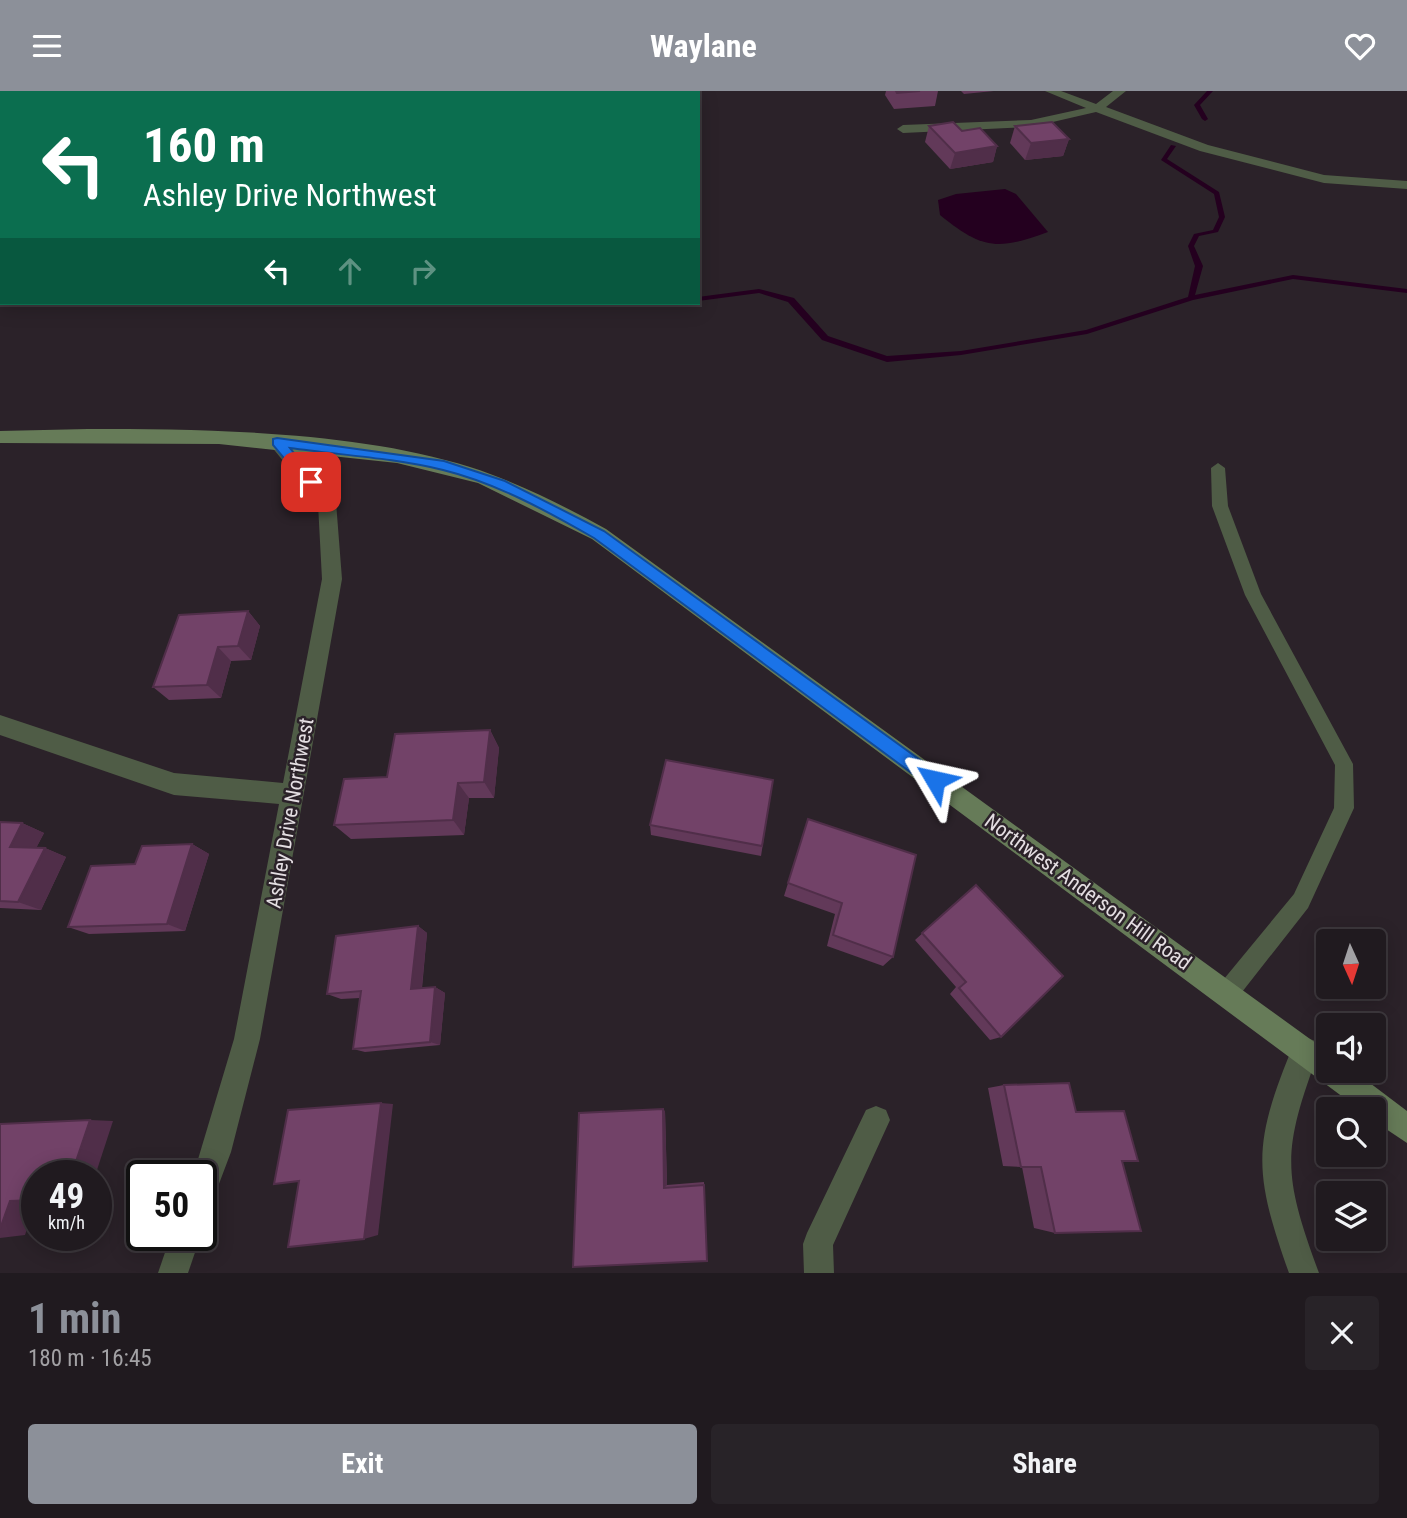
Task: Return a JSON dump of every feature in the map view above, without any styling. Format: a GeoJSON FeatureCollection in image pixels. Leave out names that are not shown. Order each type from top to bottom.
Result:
{"type":"FeatureCollection","features":[{"type":"Feature","properties":{"kind":"main road","name":"Northwest Anderson Hill Road"},"geometry":{"type":"LineString","coordinates":[[0,437],[169,435],[277,442],[444,465],[500,485],[588,528],[1316,1060]]}},
{"type":"Feature","properties":{"kind":"main road","name":"Northwest Anderson Hill Road"},"geometry":{"type":"LineString","coordinates":[[1346,1083],[1407,1129]]}},
{"type":"Feature","properties":{"kind":"street"},"geometry":{"type":"LineString","coordinates":[[1051,91],[1204,148],[1324,179],[1407,185]]}},
{"type":"Feature","properties":{"kind":"street"},"geometry":{"type":"LineString","coordinates":[[903,129],[1063,118],[1097,108],[1120,91]]}},
{"type":"Feature","properties":{"kind":"street","name":"Ashley Drive Northwest"},"geometry":{"type":"LineString","coordinates":[[214,1160],[247,1039],[332,579],[327,502],[277,442]]}},
{"type":"Feature","properties":{"kind":"street"},"geometry":{"type":"LineString","coordinates":[[0,725],[174,784],[293,796]]}},
{"type":"Feature","properties":{"kind":"street"},"geometry":{"type":"LineString","coordinates":[[1304,1273],[1283,1214],[1275,1157],[1281,1118],[1305,1051]]}},
{"type":"Feature","properties":{"kind":"street"},"geometry":{"type":"LineString","coordinates":[[819,1273],[818,1244],[876,1120]]}},
{"type":"Feature","properties":{"kind":"street"},"geometry":{"type":"LineString","coordinates":[[173,1273],[181,1251]]}},
{"type":"Feature","properties":{"kind":"lane"},"geometry":{"type":"LineString","coordinates":[[1218,468],[1220,506],[1253,595],[1344,764],[1344,808],[1301,901],[1227,993]]}},
{"type":"Feature","properties":{"kind":"shaded area"},"geometry":{"type":"Polygon","coordinates":[[[1005,189],[1016,194],[1048,232],[1016,242],[991,243],[967,235],[940,215],[938,200],[956,194],[1005,189]]]}},
{"type":"Feature","properties":{"kind":"building"},"geometry":{"type":"Polygon","coordinates":[[[953,122],[962,131],[980,128],[997,146],[955,153],[929,126],[953,122]]]}},
{"type":"Feature","properties":{"kind":"building"},"geometry":{"type":"Polygon","coordinates":[[[1052,122],[1069,139],[1031,143],[1015,126],[1052,122]]]}},
{"type":"Feature","properties":{"kind":"building"},"geometry":{"type":"Polygon","coordinates":[[[248,611],[238,646],[218,647],[207,685],[153,687],[179,615],[248,611]]]}},
{"type":"Feature","properties":{"kind":"building"},"geometry":{"type":"Polygon","coordinates":[[[490,730],[484,782],[458,783],[453,820],[334,825],[344,779],[387,777],[395,734],[490,730]]]}},
{"type":"Feature","properties":{"kind":"building"},"geometry":{"type":"Polygon","coordinates":[[[666,760],[773,780],[762,846],[650,825],[666,760]]]}},
{"type":"Feature","properties":{"kind":"building"},"geometry":{"type":"Polygon","coordinates":[[[808,819],[916,855],[893,957],[833,935],[842,903],[788,883],[808,819]]]}},
{"type":"Feature","properties":{"kind":"building"},"geometry":{"type":"Polygon","coordinates":[[[0,822],[22,823],[10,847],[45,848],[18,902],[0,901],[0,822]]]}},
{"type":"Feature","properties":{"kind":"building"},"geometry":{"type":"Polygon","coordinates":[[[192,844],[167,924],[68,927],[91,866],[135,864],[142,846],[192,844]]]}},
{"type":"Feature","properties":{"kind":"building"},"geometry":{"type":"Polygon","coordinates":[[[976,885],[1063,976],[1001,1037],[959,988],[966,982],[922,933],[976,885]]]}},
{"type":"Feature","properties":{"kind":"building"},"geometry":{"type":"Polygon","coordinates":[[[418,926],[411,989],[435,987],[430,1042],[353,1049],[361,991],[327,994],[336,936],[418,926]]]}},
{"type":"Feature","properties":{"kind":"building"},"geometry":{"type":"Polygon","coordinates":[[[1069,1083],[1076,1112],[1124,1111],[1138,1161],[1122,1161],[1141,1231],[1055,1233],[1041,1167],[1021,1167],[1004,1085],[1069,1083]]]}},
{"type":"Feature","properties":{"kind":"building"},"geometry":{"type":"Polygon","coordinates":[[[381,1103],[364,1239],[288,1247],[299,1181],[274,1184],[288,1110],[381,1103]]]}},
{"type":"Feature","properties":{"kind":"building"},"geometry":{"type":"Polygon","coordinates":[[[663,1109],[664,1188],[704,1185],[707,1261],[573,1267],[579,1113],[663,1109]]]}},
{"type":"Feature","properties":{"kind":"building"},"geometry":{"type":"Polygon","coordinates":[[[90,1120],[76,1160],[21,1160],[21,1201],[10,1201],[0,1229],[0,1124],[90,1120]]]}},
{"type":"Feature","properties":{"kind":"waterway"},"geometry":{"type":"LineString","coordinates":[[1205,119],[1197,105],[1210,91]]}},
{"type":"Feature","properties":{"kind":"waterway"},"geometry":{"type":"LineString","coordinates":[[1173,146],[1164,160],[1217,193],[1222,217],[1216,231],[1196,235],[1191,246],[1199,266],[1191,298]]}},
{"type":"Feature","properties":{"kind":"waterway"},"geometry":{"type":"LineString","coordinates":[[1191,298],[1293,277],[1407,291]]}},
{"type":"Feature","properties":{"kind":"waterway"},"geometry":{"type":"LineString","coordinates":[[700,299],[759,291],[791,300],[825,338],[887,359],[961,353],[1087,332],[1191,298]]}},
{"type":"Feature","properties":{"kind":"route"},"geometry":{"type":"LineString","coordinates":[[311,482],[277,442],[444,465],[481,477],[567,516],[599,534],[935,780]]}}]}
